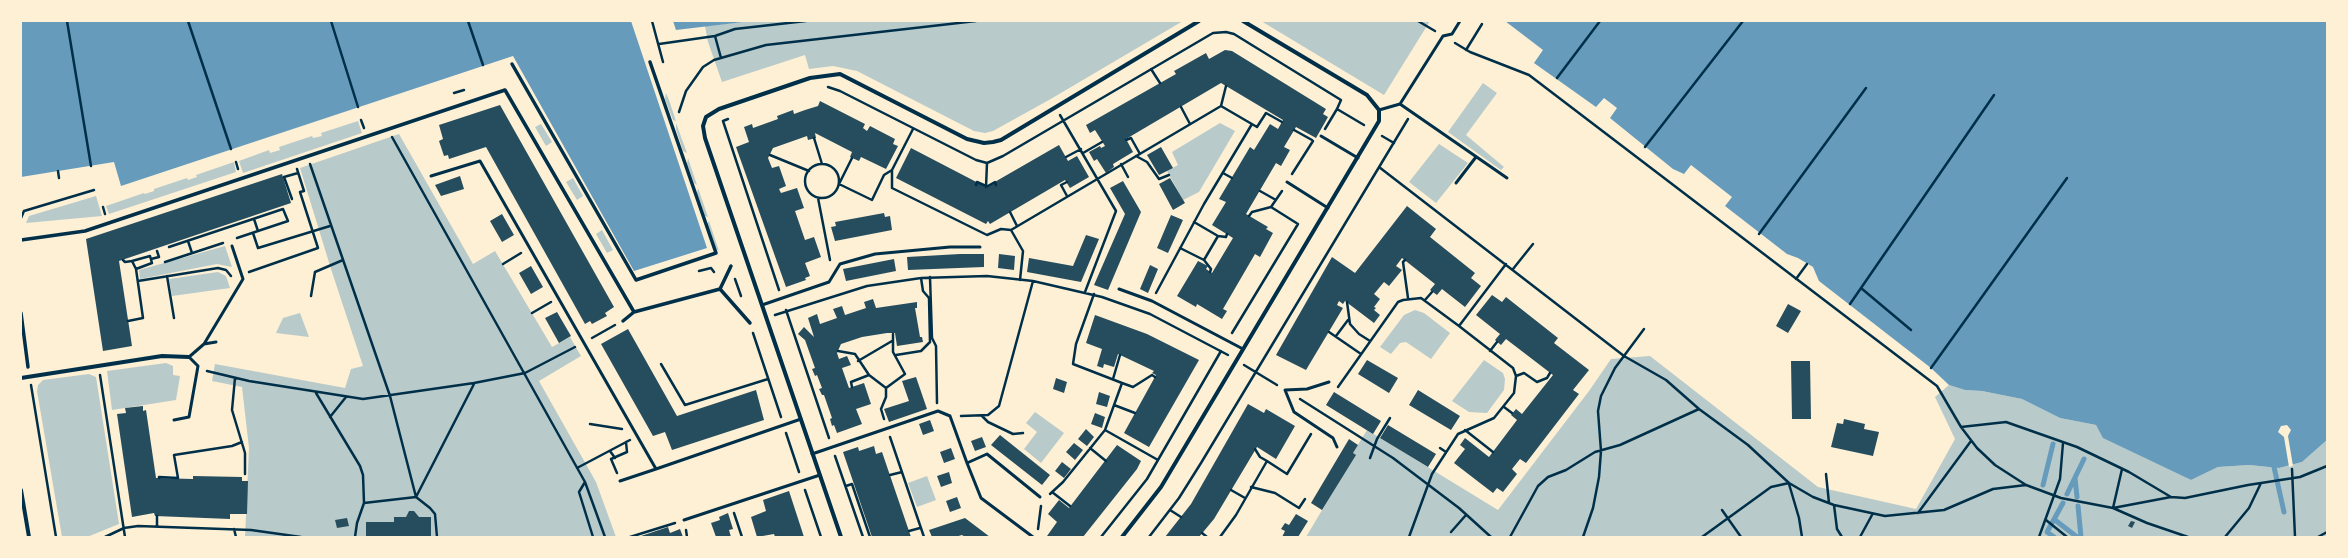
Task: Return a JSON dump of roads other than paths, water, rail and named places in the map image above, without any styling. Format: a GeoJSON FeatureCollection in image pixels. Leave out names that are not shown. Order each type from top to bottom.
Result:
{"type":"FeatureCollection","features":[{"type":"Feature","properties":{"kind":"street"},"geometry":{"type":"LineString","coordinates":[[841,537],[705,138],[704,121],[710,113],[719,109],[810,78],[840,74],[967,139],[984,144],[1001,140],[1199,21]]}},
{"type":"Feature","properties":{"kind":"street"},"geometry":{"type":"LineString","coordinates":[[1122,537],[1161,487],[1379,121],[1379,110],[1367,95],[1243,21]]}},
{"type":"Feature","properties":{"kind":"street"},"geometry":{"type":"LineString","coordinates":[[512,64],[636,280],[716,253],[650,62]]}},
{"type":"Feature","properties":{"kind":"street"},"geometry":{"type":"LineString","coordinates":[[21,240],[85,231],[505,90],[634,312]]}},
{"type":"Feature","properties":{"kind":"street"},"geometry":{"type":"LineString","coordinates":[[623,321],[634,312],[720,288],[731,266]]}},
{"type":"Feature","properties":{"kind":"street"},"geometry":{"type":"LineString","coordinates":[[720,288],[750,323]]}},
{"type":"Feature","properties":{"kind":"street"},"geometry":{"type":"LineString","coordinates":[[21,313],[28,367]]}},
{"type":"Feature","properties":{"kind":"street"},"geometry":{"type":"LineString","coordinates":[[21,378],[162,356],[189,357]]}},
{"type":"Feature","properties":{"kind":"street"},"geometry":{"type":"LineString","coordinates":[[21,490],[29,537]]}},
{"type":"Feature","properties":{"kind":"lane"},"geometry":{"type":"LineString","coordinates":[[1379,110],[1400,104],[1443,36],[1452,34],[1460,21]]}},
{"type":"Feature","properties":{"kind":"lane"},"geometry":{"type":"LineString","coordinates":[[1400,104],[1507,178]]}},
{"type":"Feature","properties":{"kind":"lane"},"geometry":{"type":"LineString","coordinates":[[1321,136],[1358,158]]}},
{"type":"Feature","properties":{"kind":"lane"},"geometry":{"type":"LineString","coordinates":[[1456,183],[1476,157]]}},
{"type":"Feature","properties":{"kind":"lane"},"geometry":{"type":"LineString","coordinates":[[431,176],[480,161],[656,469]]}},
{"type":"Feature","properties":{"kind":"lane"},"geometry":{"type":"LineString","coordinates":[[1286,182],[1328,208]]}},
{"type":"Feature","properties":{"kind":"lane"},"geometry":{"type":"LineString","coordinates":[[174,420],[189,417],[198,366],[189,357],[204,344],[242,279],[232,246]]}},
{"type":"Feature","properties":{"kind":"lane"},"geometry":{"type":"LineString","coordinates":[[762,305],[829,282],[840,264],[875,254],[935,248],[980,247]]}},
{"type":"Feature","properties":{"kind":"lane"},"geometry":{"type":"LineString","coordinates":[[1119,289],[1152,301],[1244,349]]}},
{"type":"Feature","properties":{"kind":"lane"},"geometry":{"type":"LineString","coordinates":[[204,344],[216,342]]}},
{"type":"Feature","properties":{"kind":"lane"},"geometry":{"type":"LineString","coordinates":[[1329,382],[1307,389],[1285,390],[1294,412],[1333,438],[1337,447]]}},
{"type":"Feature","properties":{"kind":"lane"},"geometry":{"type":"LineString","coordinates":[[812,454],[938,412],[950,416],[981,498],[1033,537]]}},
{"type":"Feature","properties":{"kind":"lane"},"geometry":{"type":"LineString","coordinates":[[620,481],[801,419]]}},
{"type":"Feature","properties":{"kind":"lane"},"geometry":{"type":"LineString","coordinates":[[968,463],[987,454],[1040,497]]}},
{"type":"Feature","properties":{"kind":"lane"},"geometry":{"type":"LineString","coordinates":[[684,520],[820,475]]}},
{"type":"Feature","properties":{"kind":"water"},"geometry":{"type":"Polygon","coordinates":[[[21,21],[631,21],[707,248],[634,271],[513,56],[121,186],[114,162],[21,177],[21,21]]]}},
{"type":"Feature","properties":{"kind":"water"},"geometry":{"type":"Polygon","coordinates":[[[673,21],[752,21],[676,30],[673,21]]]}},
{"type":"Feature","properties":{"kind":"water"},"geometry":{"type":"Polygon","coordinates":[[[1505,21],[2327,21],[2327,440],[2302,462],[2279,468],[2249,465],[2218,467],[2191,480],[2103,438],[2096,425],[2060,418],[2022,399],[1982,391],[1965,390],[1949,385],[1931,368],[1819,281],[1813,267],[1798,258],[1787,254],[1725,206],[1732,197],[1691,165],[1684,174],[1673,169],[1610,118],[1617,108],[1604,98],[1596,107],[1534,63],[1543,50],[1505,21]]]}},
{"type":"Feature","properties":{"kind":"waterway"},"geometry":{"type":"LineString","coordinates":[[2043,485],[2053,444]]}},
{"type":"Feature","properties":{"kind":"waterway"},"geometry":{"type":"LineString","coordinates":[[2067,494],[2084,459]]}},
{"type":"Feature","properties":{"kind":"waterway"},"geometry":{"type":"LineString","coordinates":[[2274,467],[2284,512]]}},
{"type":"Feature","properties":{"kind":"waterway"},"geometry":{"type":"LineString","coordinates":[[2075,478],[2077,497]]}},
{"type":"Feature","properties":{"kind":"waterway"},"geometry":{"type":"LineString","coordinates":[[2054,537],[2047,532],[2063,503]]}},
{"type":"Feature","properties":{"kind":"waterway"},"geometry":{"type":"LineString","coordinates":[[2078,506],[2081,537]]}},
{"type":"Feature","properties":{"kind":"waterway"},"geometry":{"type":"LineString","coordinates":[[2055,520],[2077,537]]}}]}
